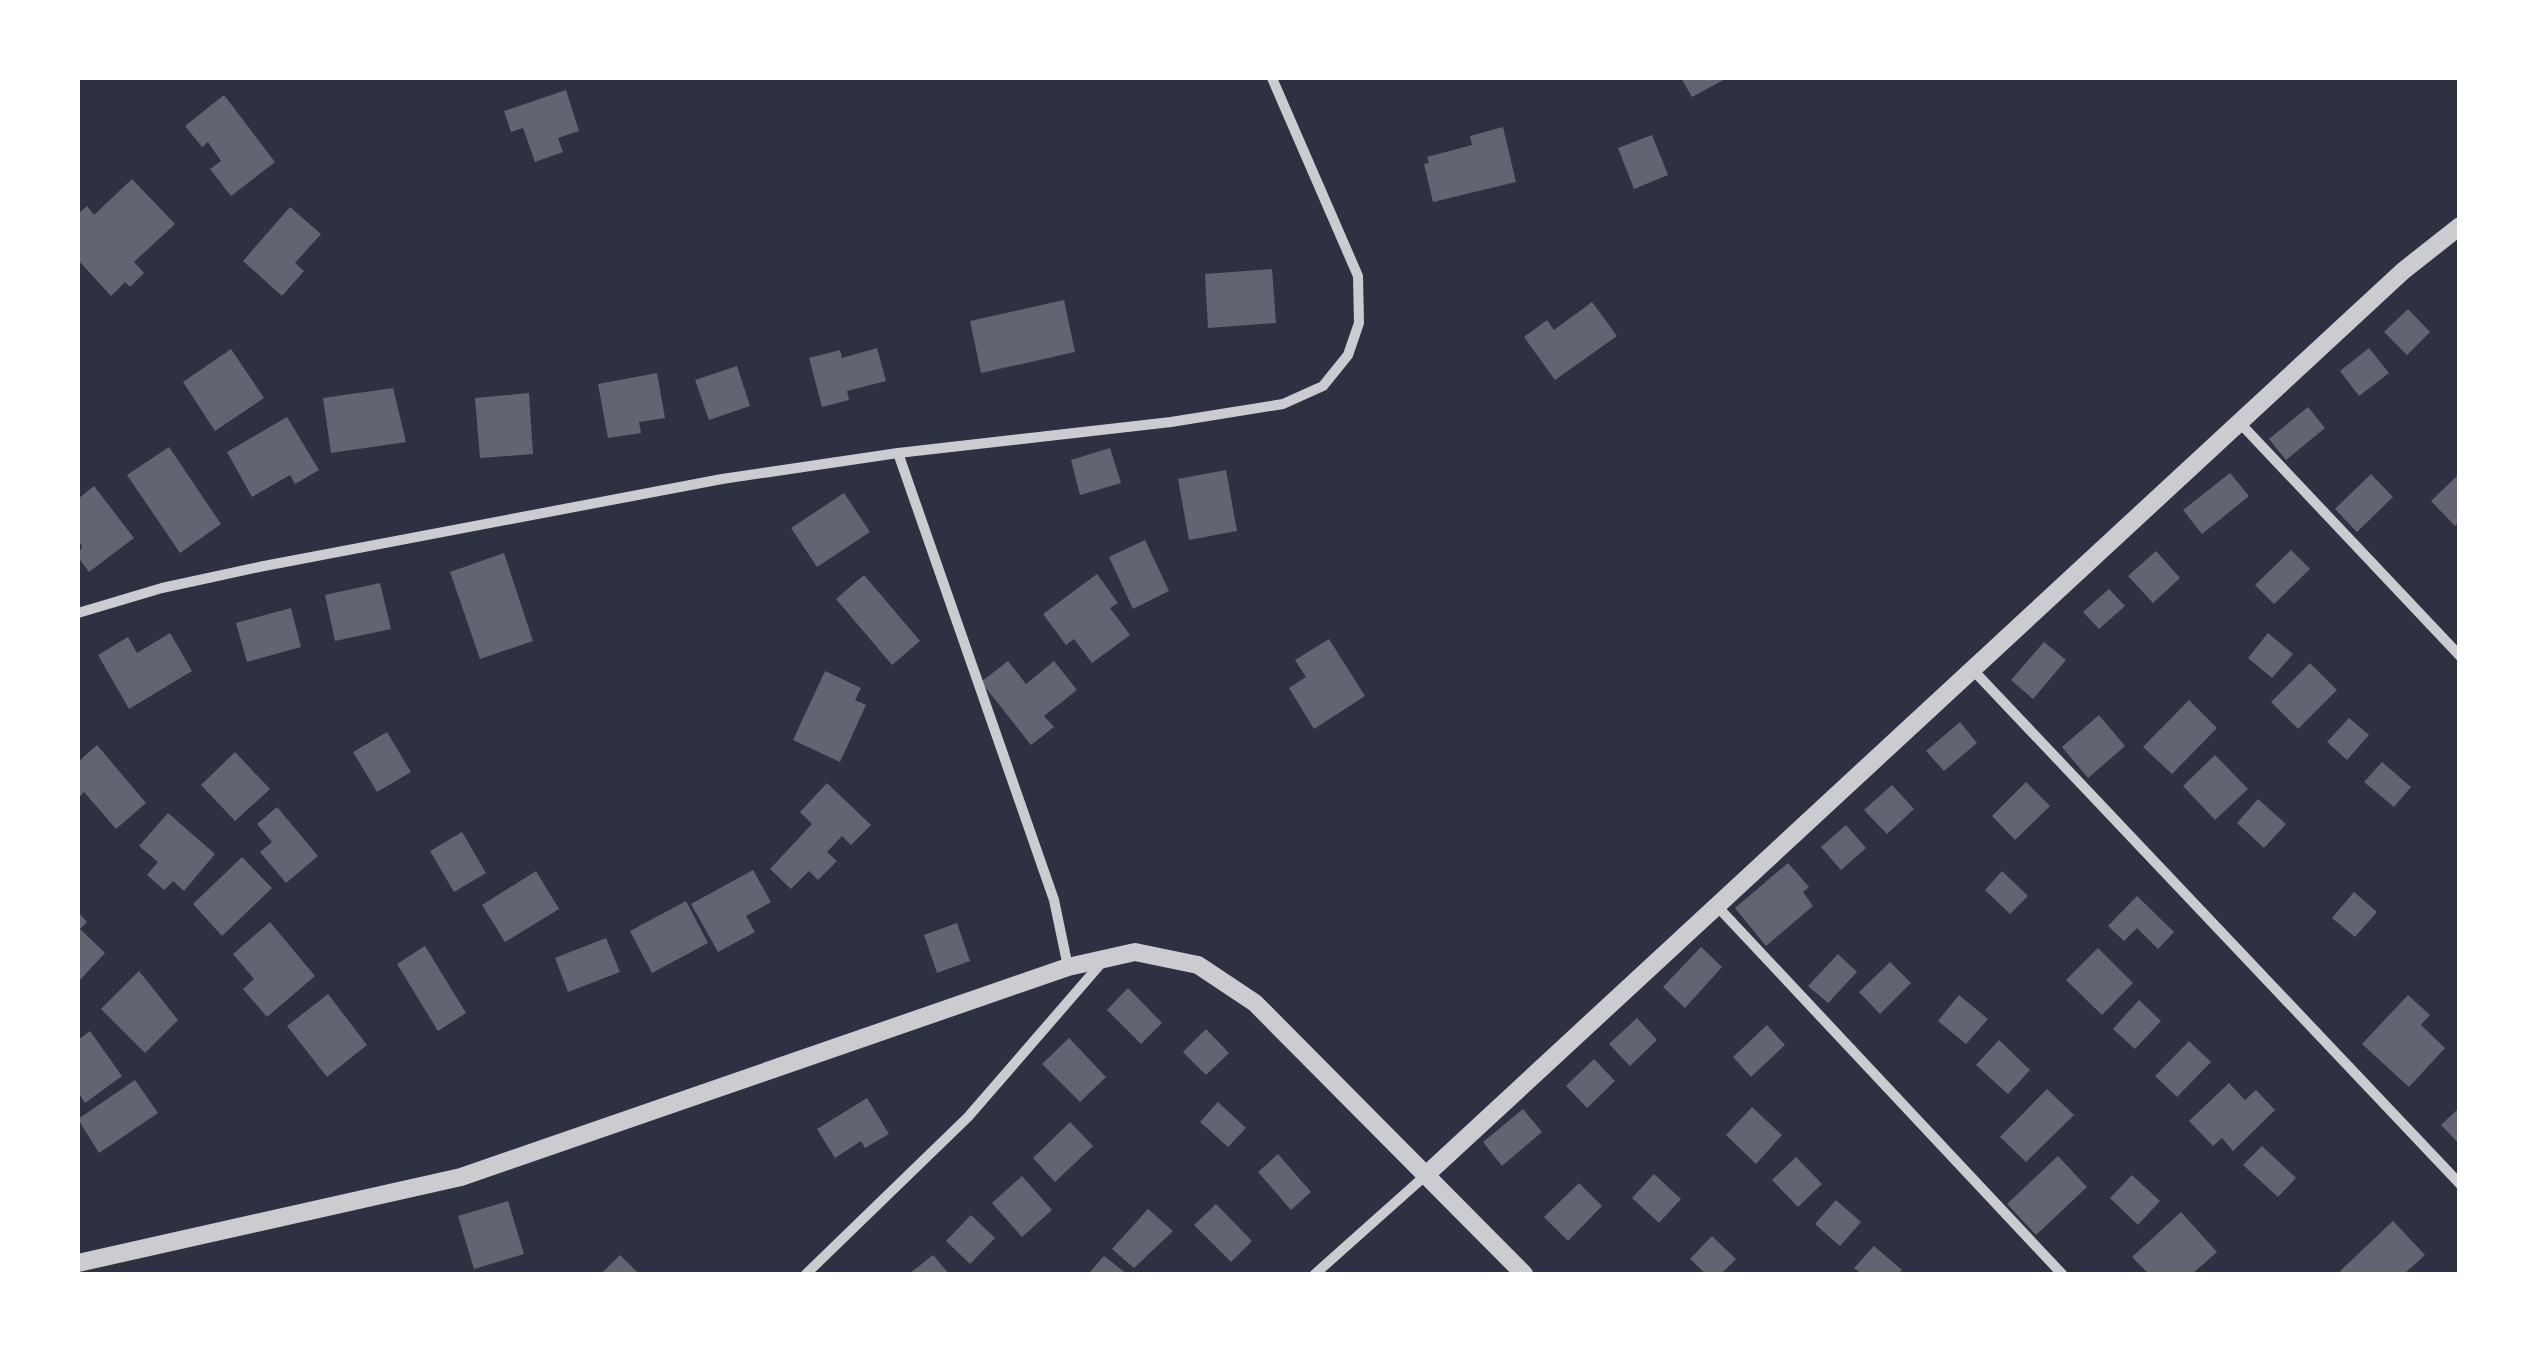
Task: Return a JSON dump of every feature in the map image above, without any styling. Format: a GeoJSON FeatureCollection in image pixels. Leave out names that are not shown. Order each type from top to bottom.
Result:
{"type":"FeatureCollection","features":[{"type":"Feature","properties":{"kind":"street"},"geometry":{"type":"LineString","coordinates":[[78,613],[264,566],[722,479],[898,453],[1171,422],[1283,404],[1324,386],[1348,356],[1358,323],[1358,276],[1272,78]]}},
{"type":"Feature","properties":{"kind":"street"},"geometry":{"type":"LineString","coordinates":[[1315,1274],[2403,271],[2460,226]]}},
{"type":"Feature","properties":{"kind":"street"},"geometry":{"type":"LineString","coordinates":[[2240,422],[2460,656]]}},
{"type":"Feature","properties":{"kind":"street"},"geometry":{"type":"LineString","coordinates":[[898,453],[1054,900],[1068,966]]}},
{"type":"Feature","properties":{"kind":"street"},"geometry":{"type":"LineString","coordinates":[[1973,670],[2460,1184]]}},
{"type":"Feature","properties":{"kind":"street"},"geometry":{"type":"LineString","coordinates":[[1714,904],[2062,1274]]}},
{"type":"Feature","properties":{"kind":"street"},"geometry":{"type":"LineString","coordinates":[[78,1263],[461,1176],[1068,966],[1135,952],[1198,965],[1255,1002],[1524,1274]]}},
{"type":"Feature","properties":{"kind":"street"},"geometry":{"type":"LineString","coordinates":[[806,1274],[968,1117],[1104,959]]}},
{"type":"Feature","properties":{"kind":"building"},"geometry":{"type":"Polygon","coordinates":[[[1681,78],[1727,78],[1692,97],[1681,78]]]}},
{"type":"Feature","properties":{"kind":"building"},"geometry":{"type":"Polygon","coordinates":[[[566,90],[579,131],[558,138],[563,152],[535,162],[523,128],[511,132],[504,111],[566,90]]]}},
{"type":"Feature","properties":{"kind":"building"},"geometry":{"type":"Polygon","coordinates":[[[224,95],[275,162],[231,196],[210,169],[221,161],[208,142],[202,147],[185,126],[224,95]]]}},
{"type":"Feature","properties":{"kind":"building"},"geometry":{"type":"Polygon","coordinates":[[[1503,127],[1516,182],[1433,202],[1424,164],[1429,163],[1427,157],[1472,145],[1470,136],[1503,127]]]}},
{"type":"Feature","properties":{"kind":"building"},"geometry":{"type":"Polygon","coordinates":[[[1652,135],[1668,175],[1634,189],[1618,148],[1652,135]]]}},
{"type":"Feature","properties":{"kind":"building"},"geometry":{"type":"Polygon","coordinates":[[[132,179],[175,224],[134,262],[144,273],[130,287],[125,282],[111,296],[78,260],[78,214],[87,206],[94,215],[132,179]]]}},
{"type":"Feature","properties":{"kind":"building"},"geometry":{"type":"Polygon","coordinates":[[[290,207],[321,234],[295,263],[304,271],[282,296],[243,261],[290,207]]]}},
{"type":"Feature","properties":{"kind":"building"},"geometry":{"type":"Polygon","coordinates":[[[1272,269],[1276,323],[1208,328],[1205,274],[1272,269]]]}},
{"type":"Feature","properties":{"kind":"building"},"geometry":{"type":"Polygon","coordinates":[[[1064,300],[1075,352],[981,373],[970,321],[1064,300]]]}},
{"type":"Feature","properties":{"kind":"building"},"geometry":{"type":"Polygon","coordinates":[[[1592,302],[1617,336],[1555,380],[1524,337],[1547,320],[1554,330],[1592,302]]]}},
{"type":"Feature","properties":{"kind":"building"},"geometry":{"type":"Polygon","coordinates":[[[2408,309],[2430,332],[2407,355],[2384,332],[2408,309]]]}},
{"type":"Feature","properties":{"kind":"building"},"geometry":{"type":"Polygon","coordinates":[[[877,348],[886,381],[847,391],[849,400],[822,407],[809,358],[840,350],[842,358],[877,348]]]}},
{"type":"Feature","properties":{"kind":"building"},"geometry":{"type":"Polygon","coordinates":[[[2369,348],[2389,373],[2359,396],[2340,371],[2369,348]]]}},
{"type":"Feature","properties":{"kind":"building"},"geometry":{"type":"Polygon","coordinates":[[[231,349],[264,398],[215,431],[183,382],[231,349]]]}},
{"type":"Feature","properties":{"kind":"building"},"geometry":{"type":"Polygon","coordinates":[[[737,366],[750,406],[709,420],[695,380],[737,366]]]}},
{"type":"Feature","properties":{"kind":"building"},"geometry":{"type":"Polygon","coordinates":[[[657,373],[665,418],[639,422],[641,433],[608,438],[598,384],[657,373]]]}},
{"type":"Feature","properties":{"kind":"building"},"geometry":{"type":"Polygon","coordinates":[[[393,388],[406,442],[331,453],[323,398],[393,388]]]}},
{"type":"Feature","properties":{"kind":"building"},"geometry":{"type":"Polygon","coordinates":[[[529,393],[533,454],[480,458],[475,398],[529,393]]]}},
{"type":"Feature","properties":{"kind":"building"},"geometry":{"type":"Polygon","coordinates":[[[2308,407],[2325,428],[2286,460],[2269,439],[2308,407]]]}},
{"type":"Feature","properties":{"kind":"building"},"geometry":{"type":"Polygon","coordinates":[[[287,417],[319,470],[295,484],[290,475],[252,497],[227,452],[287,417]]]}},
{"type":"Feature","properties":{"kind":"building"},"geometry":{"type":"Polygon","coordinates":[[[169,447],[221,524],[180,553],[127,475],[169,447]]]}},
{"type":"Feature","properties":{"kind":"building"},"geometry":{"type":"Polygon","coordinates":[[[1110,448],[1121,483],[1080,495],[1071,460],[1110,448]]]}},
{"type":"Feature","properties":{"kind":"building"},"geometry":{"type":"Polygon","coordinates":[[[1226,470],[1237,531],[1189,540],[1178,479],[1226,470]]]}},
{"type":"Feature","properties":{"kind":"building"},"geometry":{"type":"Polygon","coordinates":[[[2230,473],[2249,496],[2202,534],[2183,510],[2230,473]]]}},
{"type":"Feature","properties":{"kind":"building"},"geometry":{"type":"Polygon","coordinates":[[[2371,474],[2393,497],[2357,532],[2335,509],[2371,474]]]}},
{"type":"Feature","properties":{"kind":"building"},"geometry":{"type":"Polygon","coordinates":[[[2457,476],[2460,522],[2455,526],[2431,501],[2457,476]]]}},
{"type":"Feature","properties":{"kind":"building"},"geometry":{"type":"Polygon","coordinates":[[[94,486],[134,538],[89,572],[78,557],[82,546],[78,541],[78,499],[94,486]]]}},
{"type":"Feature","properties":{"kind":"building"},"geometry":{"type":"Polygon","coordinates":[[[844,493],[870,532],[817,567],[791,528],[844,493]]]}},
{"type":"Feature","properties":{"kind":"building"},"geometry":{"type":"Polygon","coordinates":[[[1145,540],[1169,591],[1133,609],[1109,557],[1145,540]]]}},
{"type":"Feature","properties":{"kind":"building"},"geometry":{"type":"Polygon","coordinates":[[[2291,550],[2310,569],[2274,604],[2255,585],[2291,550]]]}},
{"type":"Feature","properties":{"kind":"building"},"geometry":{"type":"Polygon","coordinates":[[[2156,551],[2180,578],[2153,603],[2128,576],[2156,551]]]}},
{"type":"Feature","properties":{"kind":"building"},"geometry":{"type":"Polygon","coordinates":[[[504,553],[533,641],[480,659],[450,572],[504,553]]]}},
{"type":"Feature","properties":{"kind":"building"},"geometry":{"type":"Polygon","coordinates":[[[1097,574],[1118,603],[1110,608],[1130,635],[1092,663],[1074,639],[1066,645],[1043,614],[1097,574]]]}},
{"type":"Feature","properties":{"kind":"building"},"geometry":{"type":"Polygon","coordinates":[[[864,575],[920,641],[892,665],[836,599],[864,575]]]}},
{"type":"Feature","properties":{"kind":"building"},"geometry":{"type":"Polygon","coordinates":[[[380,583],[391,629],[335,641],[325,595],[380,583]]]}},
{"type":"Feature","properties":{"kind":"building"},"geometry":{"type":"Polygon","coordinates":[[[2109,589],[2125,606],[2099,629],[2083,612],[2109,589]]]}},
{"type":"Feature","properties":{"kind":"building"},"geometry":{"type":"Polygon","coordinates":[[[291,608],[301,647],[247,662],[236,623],[291,608]]]}},
{"type":"Feature","properties":{"kind":"building"},"geometry":{"type":"Polygon","coordinates":[[[170,633],[192,671],[129,709],[98,655],[128,637],[137,653],[170,633]]]}},
{"type":"Feature","properties":{"kind":"building"},"geometry":{"type":"Polygon","coordinates":[[[2268,633],[2293,654],[2272,678],[2248,658],[2268,633]]]}},
{"type":"Feature","properties":{"kind":"building"},"geometry":{"type":"Polygon","coordinates":[[[1329,639],[1365,696],[1314,729],[1289,688],[1306,677],[1295,660],[1329,639]]]}},
{"type":"Feature","properties":{"kind":"building"},"geometry":{"type":"Polygon","coordinates":[[[2044,642],[2066,660],[2033,699],[2011,680],[2044,642]]]}},
{"type":"Feature","properties":{"kind":"building"},"geometry":{"type":"Polygon","coordinates":[[[1008,661],[1026,684],[1054,661],[1077,690],[1044,716],[1054,727],[1031,745],[981,682],[1008,661]]]}},
{"type":"Feature","properties":{"kind":"building"},"geometry":{"type":"Polygon","coordinates":[[[2310,663],[2337,690],[2298,729],[2271,702],[2310,663]]]}},
{"type":"Feature","properties":{"kind":"building"},"geometry":{"type":"Polygon","coordinates":[[[825,671],[861,688],[855,700],[866,705],[840,762],[793,740],[825,671]]]}},
{"type":"Feature","properties":{"kind":"building"},"geometry":{"type":"Polygon","coordinates":[[[2189,700],[2217,728],[2172,774],[2143,747],[2189,700]]]}},
{"type":"Feature","properties":{"kind":"building"},"geometry":{"type":"Polygon","coordinates":[[[2099,715],[2125,746],[2088,778],[2062,747],[2099,715]]]}},
{"type":"Feature","properties":{"kind":"building"},"geometry":{"type":"Polygon","coordinates":[[[2349,718],[2369,735],[2347,760],[2327,742],[2349,718]]]}},
{"type":"Feature","properties":{"kind":"building"},"geometry":{"type":"Polygon","coordinates":[[[1960,722],[1977,743],[1944,771],[1926,751],[1960,722]]]}},
{"type":"Feature","properties":{"kind":"building"},"geometry":{"type":"Polygon","coordinates":[[[387,732],[411,772],[377,792],[353,752],[387,732]]]}},
{"type":"Feature","properties":{"kind":"building"},"geometry":{"type":"Polygon","coordinates":[[[97,745],[146,803],[116,829],[84,792],[78,798],[78,762],[97,745]]]}},
{"type":"Feature","properties":{"kind":"building"},"geometry":{"type":"Polygon","coordinates":[[[235,752],[270,789],[235,821],[201,785],[235,752]]]}},
{"type":"Feature","properties":{"kind":"building"},"geometry":{"type":"Polygon","coordinates":[[[2215,755],[2248,789],[2215,820],[2183,786],[2215,755]]]}},
{"type":"Feature","properties":{"kind":"building"},"geometry":{"type":"Polygon","coordinates":[[[2382,762],[2411,787],[2394,807],[2364,782],[2382,762]]]}},
{"type":"Feature","properties":{"kind":"building"},"geometry":{"type":"Polygon","coordinates":[[[2026,782],[2050,806],[2015,840],[1992,816],[2026,782]]]}},
{"type":"Feature","properties":{"kind":"building"},"geometry":{"type":"Polygon","coordinates":[[[827,783],[871,825],[851,845],[842,836],[827,852],[837,861],[818,880],[809,871],[791,889],[770,869],[812,824],[800,812],[827,783]]]}},
{"type":"Feature","properties":{"kind":"building"},"geometry":{"type":"Polygon","coordinates":[[[1892,785],[1914,809],[1887,834],[1864,810],[1892,785]]]}},
{"type":"Feature","properties":{"kind":"building"},"geometry":{"type":"Polygon","coordinates":[[[2258,799],[2286,824],[2264,848],[2237,823],[2258,799]]]}},
{"type":"Feature","properties":{"kind":"building"},"geometry":{"type":"Polygon","coordinates":[[[277,807],[318,856],[286,883],[260,852],[272,842],[257,824],[277,807]]]}},
{"type":"Feature","properties":{"kind":"building"},"geometry":{"type":"Polygon","coordinates":[[[168,813],[215,854],[184,891],[173,881],[164,890],[147,875],[158,862],[139,846],[168,813]]]}},
{"type":"Feature","properties":{"kind":"building"},"geometry":{"type":"Polygon","coordinates":[[[1846,825],[1866,848],[1841,870],[1821,847],[1846,825]]]}},
{"type":"Feature","properties":{"kind":"building"},"geometry":{"type":"Polygon","coordinates":[[[462,832],[486,873],[454,892],[430,851],[462,832]]]}},
{"type":"Feature","properties":{"kind":"building"},"geometry":{"type":"Polygon","coordinates":[[[242,857],[272,888],[222,936],[193,904],[242,857]]]}},
{"type":"Feature","properties":{"kind":"building"},"geometry":{"type":"Polygon","coordinates":[[[1788,863],[1809,887],[1803,892],[1813,906],[1766,946],[1735,908],[1788,863]]]}},
{"type":"Feature","properties":{"kind":"building"},"geometry":{"type":"Polygon","coordinates":[[[753,870],[771,902],[746,916],[755,932],[718,952],[691,904],[753,870]]]}},
{"type":"Feature","properties":{"kind":"building"},"geometry":{"type":"Polygon","coordinates":[[[536,871],[559,909],[505,942],[482,905],[536,871]]]}},
{"type":"Feature","properties":{"kind":"building"},"geometry":{"type":"Polygon","coordinates":[[[2002,871],[2028,896],[2010,914],[1985,890],[2002,871]]]}},
{"type":"Feature","properties":{"kind":"building"},"geometry":{"type":"Polygon","coordinates":[[[2354,892],[2377,912],[2355,937],[2332,918],[2354,892]]]}},
{"type":"Feature","properties":{"kind":"building"},"geometry":{"type":"Polygon","coordinates":[[[2137,896],[2174,932],[2158,949],[2137,928],[2124,941],[2108,926],[2137,896]]]}},
{"type":"Feature","properties":{"kind":"building"},"geometry":{"type":"Polygon","coordinates":[[[686,901],[708,943],[652,973],[630,931],[686,901]]]}},
{"type":"Feature","properties":{"kind":"building"},"geometry":{"type":"Polygon","coordinates":[[[78,912],[87,922],[80,929],[105,953],[78,982],[78,912]]]}},
{"type":"Feature","properties":{"kind":"building"},"geometry":{"type":"Polygon","coordinates":[[[270,922],[315,976],[267,1017],[243,989],[254,979],[233,954],[270,922]]]}},
{"type":"Feature","properties":{"kind":"building"},"geometry":{"type":"Polygon","coordinates":[[[957,923],[970,961],[937,973],[924,935],[957,923]]]}},
{"type":"Feature","properties":{"kind":"building"},"geometry":{"type":"Polygon","coordinates":[[[606,938],[620,972],[568,992],[555,958],[606,938]]]}},
{"type":"Feature","properties":{"kind":"building"},"geometry":{"type":"Polygon","coordinates":[[[425,946],[466,1013],[438,1031],[397,964],[425,946]]]}},
{"type":"Feature","properties":{"kind":"building"},"geometry":{"type":"Polygon","coordinates":[[[1701,947],[1722,967],[1685,1008],[1663,987],[1701,947]]]}},
{"type":"Feature","properties":{"kind":"building"},"geometry":{"type":"Polygon","coordinates":[[[2098,948],[2133,983],[2102,1015],[2066,980],[2098,948]]]}},
{"type":"Feature","properties":{"kind":"building"},"geometry":{"type":"Polygon","coordinates":[[[1838,954],[1857,972],[1828,1003],[1808,986],[1838,954]]]}},
{"type":"Feature","properties":{"kind":"building"},"geometry":{"type":"Polygon","coordinates":[[[1890,962],[1911,983],[1880,1014],[1859,992],[1890,962]]]}},
{"type":"Feature","properties":{"kind":"building"},"geometry":{"type":"Polygon","coordinates":[[[139,971],[178,1020],[145,1053],[101,1009],[139,971]]]}},
{"type":"Feature","properties":{"kind":"building"},"geometry":{"type":"Polygon","coordinates":[[[1128,988],[1162,1023],[1141,1044],[1107,1010],[1128,988]]]}},
{"type":"Feature","properties":{"kind":"building"},"geometry":{"type":"Polygon","coordinates":[[[328,994],[367,1045],[327,1077],[287,1026],[328,994]]]}},
{"type":"Feature","properties":{"kind":"building"},"geometry":{"type":"Polygon","coordinates":[[[1959,995],[1988,1019],[1966,1044],[1938,1021],[1959,995]]]}},
{"type":"Feature","properties":{"kind":"building"},"geometry":{"type":"Polygon","coordinates":[[[2408,995],[2430,1015],[2421,1025],[2445,1048],[2409,1087],[2362,1044],[2408,995]]]}},
{"type":"Feature","properties":{"kind":"building"},"geometry":{"type":"Polygon","coordinates":[[[2139,1000],[2161,1021],[2135,1049],[2113,1029],[2139,1000]]]}},
{"type":"Feature","properties":{"kind":"building"},"geometry":{"type":"Polygon","coordinates":[[[1637,1018],[1657,1040],[1630,1066],[1609,1044],[1637,1018]]]}},
{"type":"Feature","properties":{"kind":"building"},"geometry":{"type":"Polygon","coordinates":[[[1767,1025],[1785,1045],[1751,1077],[1733,1057],[1767,1025]]]}},
{"type":"Feature","properties":{"kind":"building"},"geometry":{"type":"Polygon","coordinates":[[[1206,1029],[1229,1053],[1206,1075],[1183,1052],[1206,1029]]]}},
{"type":"Feature","properties":{"kind":"building"},"geometry":{"type":"Polygon","coordinates":[[[90,1031],[122,1076],[85,1103],[78,1092],[78,1040],[90,1031]]]}},
{"type":"Feature","properties":{"kind":"building"},"geometry":{"type":"Polygon","coordinates":[[[1069,1038],[1106,1077],[1080,1102],[1042,1064],[1069,1038]]]}},
{"type":"Feature","properties":{"kind":"building"},"geometry":{"type":"Polygon","coordinates":[[[1999,1040],[2030,1070],[2008,1094],[1976,1065],[1999,1040]]]}},
{"type":"Feature","properties":{"kind":"building"},"geometry":{"type":"Polygon","coordinates":[[[2189,1041],[2211,1062],[2177,1097],[2155,1076],[2189,1041]]]}},
{"type":"Feature","properties":{"kind":"building"},"geometry":{"type":"Polygon","coordinates":[[[1594,1059],[1615,1081],[1587,1108],[1566,1086],[1594,1059]]]}},
{"type":"Feature","properties":{"kind":"building"},"geometry":{"type":"Polygon","coordinates":[[[135,1080],[158,1113],[99,1153],[78,1119],[135,1080]]]}},
{"type":"Feature","properties":{"kind":"building"},"geometry":{"type":"Polygon","coordinates":[[[2229,1083],[2245,1100],[2256,1090],[2275,1110],[2233,1151],[2222,1138],[2213,1146],[2189,1121],[2229,1083]]]}},
{"type":"Feature","properties":{"kind":"building"},"geometry":{"type":"Polygon","coordinates":[[[2047,1089],[2074,1115],[2026,1162],[2000,1137],[2047,1089]]]}},
{"type":"Feature","properties":{"kind":"building"},"geometry":{"type":"Polygon","coordinates":[[[867,1098],[889,1134],[865,1148],[861,1141],[835,1158],[817,1129],[867,1098]]]}},
{"type":"Feature","properties":{"kind":"building"},"geometry":{"type":"Polygon","coordinates":[[[1218,1102],[1246,1128],[1228,1147],[1200,1122],[1218,1102]]]}},
{"type":"Feature","properties":{"kind":"building"},"geometry":{"type":"Polygon","coordinates":[[[1752,1107],[1782,1135],[1756,1164],[1726,1135],[1752,1107]]]}},
{"type":"Feature","properties":{"kind":"building"},"geometry":{"type":"Polygon","coordinates":[[[2460,1107],[2460,1145],[2441,1125],[2460,1107]]]}},
{"type":"Feature","properties":{"kind":"building"},"geometry":{"type":"Polygon","coordinates":[[[1523,1109],[1542,1132],[1502,1166],[1483,1142],[1523,1109]]]}},
{"type":"Feature","properties":{"kind":"building"},"geometry":{"type":"Polygon","coordinates":[[[1070,1122],[1093,1146],[1055,1182],[1033,1158],[1070,1122]]]}},
{"type":"Feature","properties":{"kind":"building"},"geometry":{"type":"Polygon","coordinates":[[[2262,1146],[2296,1178],[2278,1197],[2243,1165],[2262,1146]]]}},
{"type":"Feature","properties":{"kind":"building"},"geometry":{"type":"Polygon","coordinates":[[[1278,1154],[1311,1192],[1291,1210],[1258,1172],[1278,1154]]]}},
{"type":"Feature","properties":{"kind":"building"},"geometry":{"type":"Polygon","coordinates":[[[2058,1156],[2087,1187],[2036,1235],[2007,1204],[2058,1156]]]}},
{"type":"Feature","properties":{"kind":"building"},"geometry":{"type":"Polygon","coordinates":[[[1796,1157],[1822,1184],[1798,1207],[1772,1180],[1796,1157]]]}},
{"type":"Feature","properties":{"kind":"building"},"geometry":{"type":"Polygon","coordinates":[[[1654,1174],[1681,1199],[1659,1223],[1632,1198],[1654,1174]]]}},
{"type":"Feature","properties":{"kind":"building"},"geometry":{"type":"Polygon","coordinates":[[[2132,1175],[2160,1201],[2138,1225],[2110,1198],[2132,1175]]]}},
{"type":"Feature","properties":{"kind":"building"},"geometry":{"type":"Polygon","coordinates":[[[1022,1176],[1052,1210],[1022,1237],[992,1203],[1022,1176]]]}},
{"type":"Feature","properties":{"kind":"building"},"geometry":{"type":"Polygon","coordinates":[[[1579,1183],[1602,1206],[1568,1241],[1544,1217],[1579,1183]]]}},
{"type":"Feature","properties":{"kind":"building"},"geometry":{"type":"Polygon","coordinates":[[[1836,1200],[1861,1222],[1840,1246],[1815,1224],[1836,1200]]]}},
{"type":"Feature","properties":{"kind":"building"},"geometry":{"type":"Polygon","coordinates":[[[508,1201],[524,1254],[474,1269],[458,1216],[508,1201]]]}},
{"type":"Feature","properties":{"kind":"building"},"geometry":{"type":"Polygon","coordinates":[[[1216,1204],[1252,1241],[1231,1262],[1194,1225],[1216,1204]]]}},
{"type":"Feature","properties":{"kind":"building"},"geometry":{"type":"Polygon","coordinates":[[[1148,1209],[1173,1231],[1134,1268],[1112,1249],[1148,1209]]]}},
{"type":"Feature","properties":{"kind":"building"},"geometry":{"type":"Polygon","coordinates":[[[2181,1212],[2217,1252],[2192,1274],[2149,1274],[2132,1257],[2181,1212]]]}},
{"type":"Feature","properties":{"kind":"building"},"geometry":{"type":"Polygon","coordinates":[[[971,1215],[995,1238],[970,1264],[946,1241],[971,1215]]]}},
{"type":"Feature","properties":{"kind":"building"},"geometry":{"type":"Polygon","coordinates":[[[2393,1221],[2425,1255],[2404,1274],[2340,1271],[2393,1221]]]}},
{"type":"Feature","properties":{"kind":"building"},"geometry":{"type":"Polygon","coordinates":[[[1712,1236],[1736,1259],[1721,1274],[1706,1274],[1690,1259],[1712,1236]]]}},
{"type":"Feature","properties":{"kind":"building"},"geometry":{"type":"Polygon","coordinates":[[[1874,1246],[1902,1270],[1898,1274],[1862,1274],[1854,1268],[1874,1246]]]}},
{"type":"Feature","properties":{"kind":"building"},"geometry":{"type":"Polygon","coordinates":[[[620,1255],[639,1274],[601,1274],[620,1255]]]}},
{"type":"Feature","properties":{"kind":"building"},"geometry":{"type":"Polygon","coordinates":[[[933,1255],[949,1274],[909,1274],[933,1255]]]}},
{"type":"Feature","properties":{"kind":"building"},"geometry":{"type":"Polygon","coordinates":[[[1104,1256],[1127,1274],[1088,1274],[1104,1256]]]}}]}
